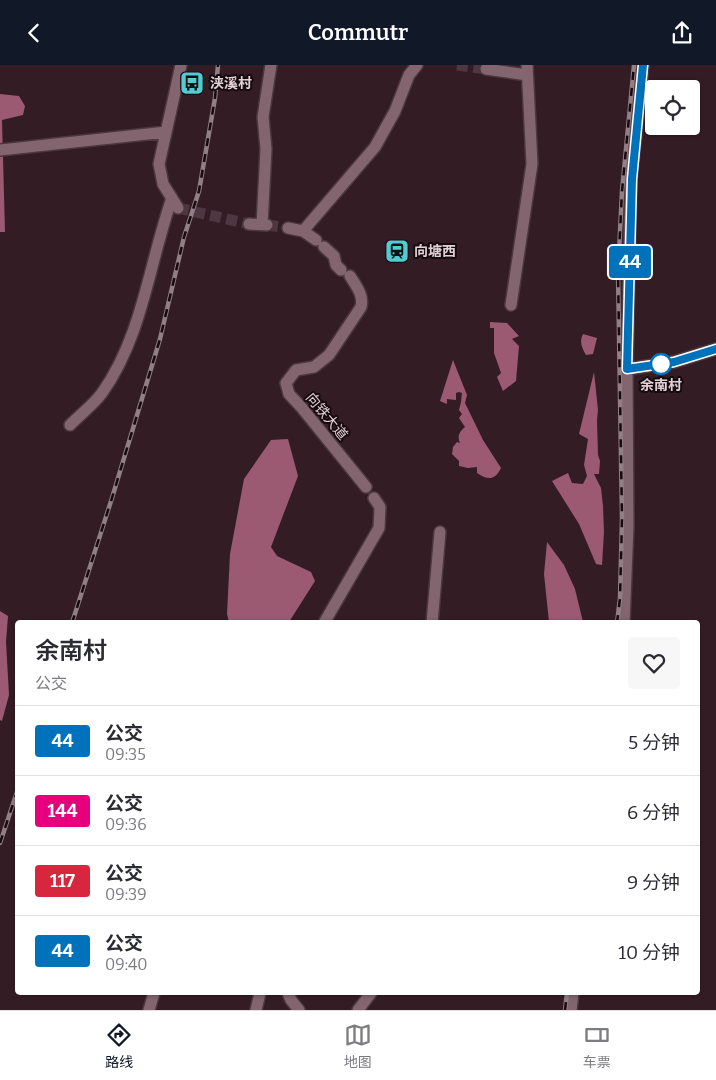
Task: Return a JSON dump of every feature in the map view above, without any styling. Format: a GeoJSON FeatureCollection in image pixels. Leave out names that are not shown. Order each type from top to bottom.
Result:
{"type":"FeatureCollection","features":[{"type":"Feature","properties":{"kind":"street"},"geometry":{"type":"LineString","coordinates":[[70,425],[102,394],[119,365],[139,318],[162,231],[175,203],[163,184],[159,164],[181,65]]}},
{"type":"Feature","properties":{"kind":"street"},"geometry":{"type":"LineString","coordinates":[[249,223],[265,225],[266,149],[263,117],[271,65]]}},
{"type":"Feature","properties":{"kind":"street"},"geometry":{"type":"LineString","coordinates":[[303,231],[375,147],[395,111],[409,75],[418,65]]}},
{"type":"Feature","properties":{"kind":"street"},"geometry":{"type":"LineString","coordinates":[[624,620],[628,526],[627,369],[632,179],[643,65]]}},
{"type":"Feature","properties":{"kind":"street"},"geometry":{"type":"LineString","coordinates":[[486,69],[527,70],[532,164],[511,305]]}},
{"type":"Feature","properties":{"kind":"street"},"geometry":{"type":"LineString","coordinates":[[0,150],[166,132]]}},
{"type":"Feature","properties":{"kind":"street","name":"向铁大道"},"geometry":{"type":"LineString","coordinates":[[288,228],[303,231],[334,256],[336,265],[359,290],[363,301],[361,307],[329,355],[314,367],[296,370],[286,383],[289,394],[366,487]]}},
{"type":"Feature","properties":{"kind":"street"},"geometry":{"type":"LineString","coordinates":[[627,369],[674,362],[716,349]]}},
{"type":"Feature","properties":{"kind":"street"},"geometry":{"type":"LineString","coordinates":[[326,620],[379,528],[380,507],[374,498]]}},
{"type":"Feature","properties":{"kind":"street"},"geometry":{"type":"LineString","coordinates":[[432,620],[440,532]]}},
{"type":"Feature","properties":{"kind":"street"},"geometry":{"type":"LineString","coordinates":[[149,1010],[153,995]]}},
{"type":"Feature","properties":{"kind":"street"},"geometry":{"type":"LineString","coordinates":[[256,1010],[260,995]]}},
{"type":"Feature","properties":{"kind":"street"},"geometry":{"type":"LineString","coordinates":[[289,995],[299,1010]]}},
{"type":"Feature","properties":{"kind":"street"},"geometry":{"type":"LineString","coordinates":[[358,1010],[369,995]]}},
{"type":"Feature","properties":{"kind":"street"},"geometry":{"type":"LineString","coordinates":[[570,1010],[573,995]]}},
{"type":"Feature","properties":{"kind":"shaded area"},"geometry":{"type":"Polygon","coordinates":[[[0,94],[19,96],[25,106],[23,115],[2,120],[5,232],[0,232],[0,94]]]}},
{"type":"Feature","properties":{"kind":"shaded area"},"geometry":{"type":"Polygon","coordinates":[[[490,322],[507,323],[519,336],[512,339],[519,346],[516,381],[503,391],[497,377],[501,373],[494,353],[494,328],[490,328],[490,322]]]}},
{"type":"Feature","properties":{"kind":"shaded area"},"geometry":{"type":"Polygon","coordinates":[[[583,334],[597,338],[593,354],[586,355],[583,350],[581,342],[583,334]]]}},
{"type":"Feature","properties":{"kind":"shaded area"},"geometry":{"type":"Polygon","coordinates":[[[453,360],[467,395],[465,403],[483,440],[501,468],[491,478],[477,473],[477,467],[459,466],[459,461],[452,454],[453,447],[457,442],[460,443],[459,434],[465,427],[459,418],[462,414],[459,410],[462,393],[456,393],[456,400],[447,399],[447,404],[440,401],[453,360]]]}},
{"type":"Feature","properties":{"kind":"shaded area"},"geometry":{"type":"Polygon","coordinates":[[[594,372],[598,410],[598,455],[600,461],[599,474],[594,474],[601,488],[603,506],[602,565],[596,564],[579,524],[552,481],[568,473],[572,483],[583,484],[587,476],[584,465],[588,439],[579,434],[594,372]]]}},
{"type":"Feature","properties":{"kind":"shaded area"},"geometry":{"type":"Polygon","coordinates":[[[288,439],[298,476],[271,547],[277,556],[311,572],[315,581],[290,620],[228,620],[227,614],[230,554],[244,479],[271,440],[288,439]]]}},
{"type":"Feature","properties":{"kind":"shaded area"},"geometry":{"type":"Polygon","coordinates":[[[547,542],[564,565],[575,589],[583,620],[549,620],[544,574],[547,542]]]}},
{"type":"Feature","properties":{"kind":"shaded area"},"geometry":{"type":"Polygon","coordinates":[[[0,611],[8,616],[6,642],[9,695],[2,721],[0,720],[0,611]]]}},
{"type":"Feature","properties":{"kind":"tunnel"},"geometry":{"type":"LineString","coordinates":[[457,65],[486,69]]}},
{"type":"Feature","properties":{"kind":"tunnel"},"geometry":{"type":"LineString","coordinates":[[178,208],[249,224]]}},
{"type":"Feature","properties":{"kind":"tunnel"},"geometry":{"type":"LineString","coordinates":[[267,225],[288,228]]}},
{"type":"Feature","properties":{"kind":"railway"},"geometry":{"type":"LineString","coordinates":[[73,620],[160,339],[184,237],[199,191],[215,98],[218,65]]}},
{"type":"Feature","properties":{"kind":"railway"},"geometry":{"type":"LineString","coordinates":[[617,620],[620,598],[622,518],[618,273],[622,191],[634,65]]}},
{"type":"Feature","properties":{"kind":"railway"},"geometry":{"type":"LineString","coordinates":[[0,843],[15,798]]}},
{"type":"Feature","properties":{"kind":"railway"},"geometry":{"type":"LineString","coordinates":[[565,1010],[567,995]]}},
{"type":"Feature","properties":{"kind":"bus line","name":"44"},"geometry":{"type":"LineString","coordinates":[[643,65],[632,179],[627,369],[674,362],[716,349]]}},
{"type":"Feature","properties":{"kind":"place","name":"浃溪村"},"geometry":{"type":"Point","coordinates":[192,83]}},
{"type":"Feature","properties":{"kind":"place","name":"向塘西"},"geometry":{"type":"Point","coordinates":[397,251]}},
{"type":"Feature","properties":{"kind":"place","name":"余南村"},"geometry":{"type":"Point","coordinates":[661,364]}}]}
